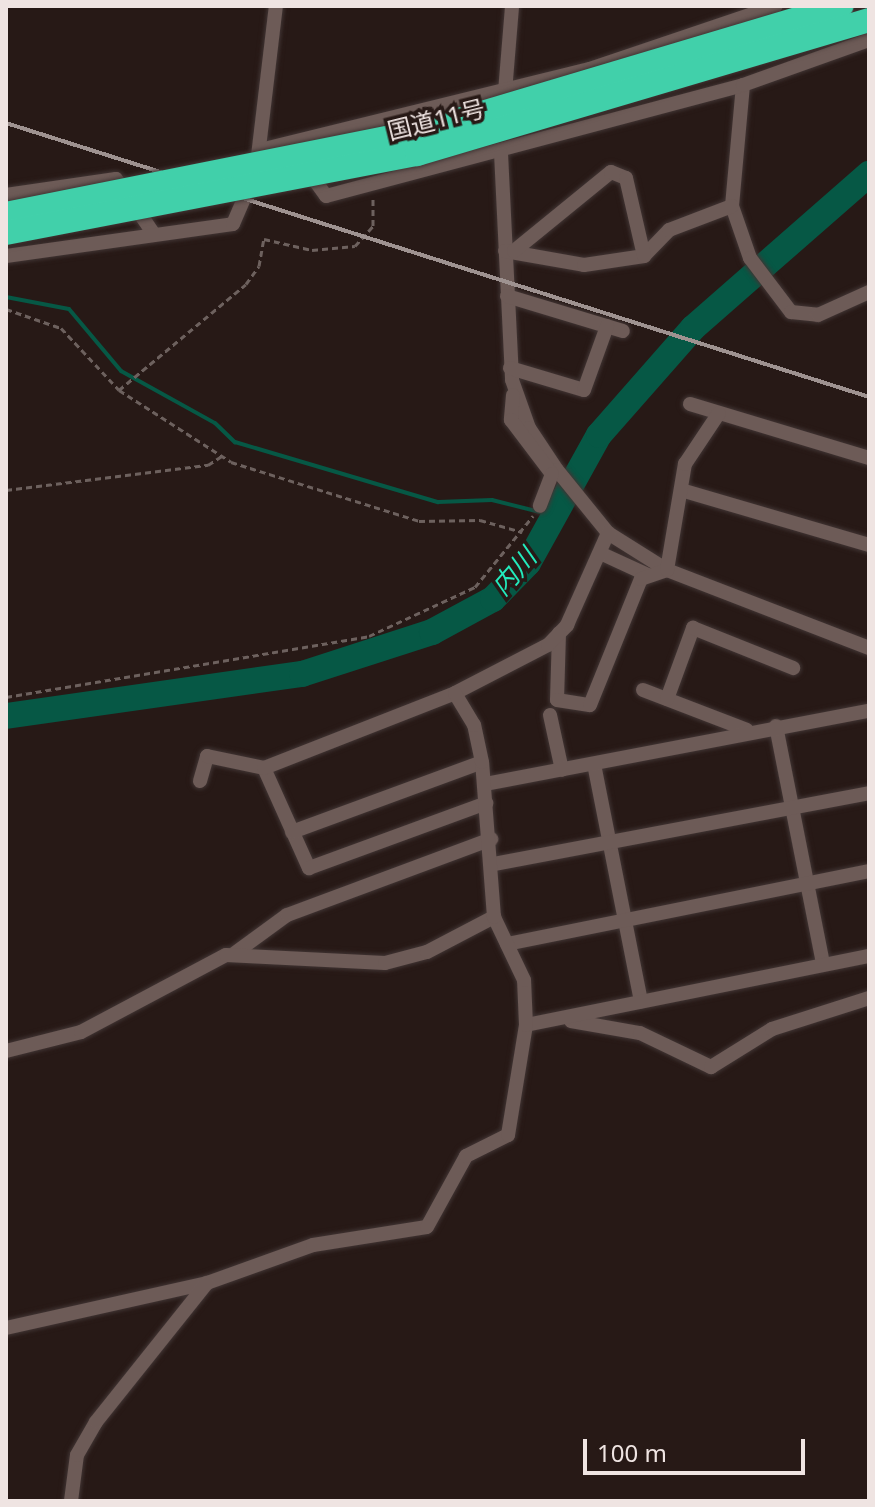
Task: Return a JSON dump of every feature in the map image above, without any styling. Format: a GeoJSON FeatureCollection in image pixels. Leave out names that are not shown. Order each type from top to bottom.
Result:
{"type":"FeatureCollection","features":[{"type":"Feature","properties":{"kind":"highway","name":"国道11号"},"geometry":{"type":"LineString","coordinates":[[6,214],[418,132],[842,6]]}},
{"type":"Feature","properties":{"kind":"highway","name":"国道11号"},"geometry":{"type":"LineString","coordinates":[[6,233],[417,154],[869,20]]}},
{"type":"Feature","properties":{"kind":"street"},"geometry":{"type":"LineString","coordinates":[[6,256],[233,224],[243,213],[260,150],[276,6]]}},
{"type":"Feature","properties":{"kind":"street"},"geometry":{"type":"LineString","coordinates":[[505,92],[512,6]]}},
{"type":"Feature","properties":{"kind":"street"},"geometry":{"type":"LineString","coordinates":[[260,150],[505,92],[746,11],[776,6]]}},
{"type":"Feature","properties":{"kind":"street"},"geometry":{"type":"LineString","coordinates":[[289,145],[326,196],[501,153],[743,85],[869,40]]}},
{"type":"Feature","properties":{"kind":"street"},"geometry":{"type":"LineString","coordinates":[[743,85],[732,206],[750,258],[791,312],[818,315],[869,292]]}},
{"type":"Feature","properties":{"kind":"street"},"geometry":{"type":"LineString","coordinates":[[501,153],[510,251],[507,296],[514,391],[511,420],[552,474],[540,506]]}},
{"type":"Feature","properties":{"kind":"street"},"geometry":{"type":"LineString","coordinates":[[510,251],[611,172],[626,178],[644,256]]}},
{"type":"Feature","properties":{"kind":"street"},"geometry":{"type":"LineString","coordinates":[[6,195],[116,179],[154,234]]}},
{"type":"Feature","properties":{"kind":"street"},"geometry":{"type":"LineString","coordinates":[[510,251],[584,265],[644,256],[669,230],[732,206]]}},
{"type":"Feature","properties":{"kind":"street"},"geometry":{"type":"LineString","coordinates":[[507,296],[623,331]]}},
{"type":"Feature","properties":{"kind":"street"},"geometry":{"type":"LineString","coordinates":[[510,368],[584,390],[607,326]]}},
{"type":"Feature","properties":{"kind":"street"},"geometry":{"type":"LineString","coordinates":[[514,391],[557,470],[608,533],[667,570],[869,648]]}},
{"type":"Feature","properties":{"kind":"street"},"geometry":{"type":"LineString","coordinates":[[690,404],[869,458]]}},
{"type":"Feature","properties":{"kind":"street"},"geometry":{"type":"LineString","coordinates":[[667,570],[685,464],[719,413]]}},
{"type":"Feature","properties":{"kind":"street"},"geometry":{"type":"LineString","coordinates":[[681,490],[869,545]]}},
{"type":"Feature","properties":{"kind":"street"},"geometry":{"type":"LineString","coordinates":[[608,533],[559,633],[557,700],[590,705],[648,575]]}},
{"type":"Feature","properties":{"kind":"street"},"geometry":{"type":"LineString","coordinates":[[600,553],[648,575],[667,570]]}},
{"type":"Feature","properties":{"kind":"street"},"geometry":{"type":"LineString","coordinates":[[667,699],[693,628],[793,668]]}},
{"type":"Feature","properties":{"kind":"street"},"geometry":{"type":"LineString","coordinates":[[200,781],[207,756],[264,768],[455,693],[559,633]]}},
{"type":"Feature","properties":{"kind":"street"},"geometry":{"type":"LineString","coordinates":[[643,690],[747,731]]}},
{"type":"Feature","properties":{"kind":"street"},"geometry":{"type":"LineString","coordinates":[[6,1328],[207,1283],[313,1245],[427,1227],[466,1156],[508,1135],[526,1025],[524,980],[494,917],[494,864],[482,762],[474,725],[455,693]]}},
{"type":"Feature","properties":{"kind":"street"},"geometry":{"type":"LineString","coordinates":[[485,784],[747,731],[869,711]]}},
{"type":"Feature","properties":{"kind":"street"},"geometry":{"type":"LineString","coordinates":[[550,715],[562,770]]}},
{"type":"Feature","properties":{"kind":"street"},"geometry":{"type":"LineString","coordinates":[[776,726],[795,808],[823,964]]}},
{"type":"Feature","properties":{"kind":"street"},"geometry":{"type":"LineString","coordinates":[[292,832],[482,762]]}},
{"type":"Feature","properties":{"kind":"street"},"geometry":{"type":"LineString","coordinates":[[594,764],[641,1001]]}},
{"type":"Feature","properties":{"kind":"street"},"geometry":{"type":"LineString","coordinates":[[264,768],[309,868],[487,803]]}},
{"type":"Feature","properties":{"kind":"street"},"geometry":{"type":"LineString","coordinates":[[494,864],[869,793]]}},
{"type":"Feature","properties":{"kind":"street"},"geometry":{"type":"LineString","coordinates":[[6,1051],[81,1032],[235,953],[287,915],[491,839]]}},
{"type":"Feature","properties":{"kind":"street"},"geometry":{"type":"LineString","coordinates":[[507,944],[869,871]]}},
{"type":"Feature","properties":{"kind":"street"},"geometry":{"type":"LineString","coordinates":[[235,953],[385,963],[427,952],[494,917]]}},
{"type":"Feature","properties":{"kind":"street"},"geometry":{"type":"LineString","coordinates":[[526,1025],[869,956]]}},
{"type":"Feature","properties":{"kind":"street"},"geometry":{"type":"LineString","coordinates":[[554,1019],[640,1033],[711,1067],[772,1029],[869,998]]}},
{"type":"Feature","properties":{"kind":"street"},"geometry":{"type":"LineString","coordinates":[[71,1501],[77,1455],[96,1422],[207,1283]]}},
{"type":"Feature","properties":{"kind":"path"},"geometry":{"type":"LineString","coordinates":[[119,390],[134,373],[246,284],[259,266],[264,239],[312,250],[355,246],[373,226],[370,185]]}},
{"type":"Feature","properties":{"kind":"path"},"geometry":{"type":"LineString","coordinates":[[6,309],[61,328],[119,390],[222,456],[406,517],[480,520],[522,532]]}},
{"type":"Feature","properties":{"kind":"path"},"geometry":{"type":"LineString","coordinates":[[6,490],[208,465],[222,456]]}},
{"type":"Feature","properties":{"kind":"path"},"geometry":{"type":"LineString","coordinates":[[6,697],[369,636],[475,587],[529,523]]}},
{"type":"Feature","properties":{"kind":"waterway","name":"内川"},"geometry":{"type":"LineString","coordinates":[[6,716],[302,674],[432,632],[493,599],[528,563],[599,435],[693,328],[869,174]]}},
{"type":"Feature","properties":{"kind":"waterway"},"geometry":{"type":"LineString","coordinates":[[6,297],[69,309],[121,371],[215,423],[235,442],[438,502],[492,500],[556,516]]}},
{"type":"Feature","properties":{"kind":"railway"},"geometry":{"type":"LineString","coordinates":[[6,123],[869,397]]}}]}
